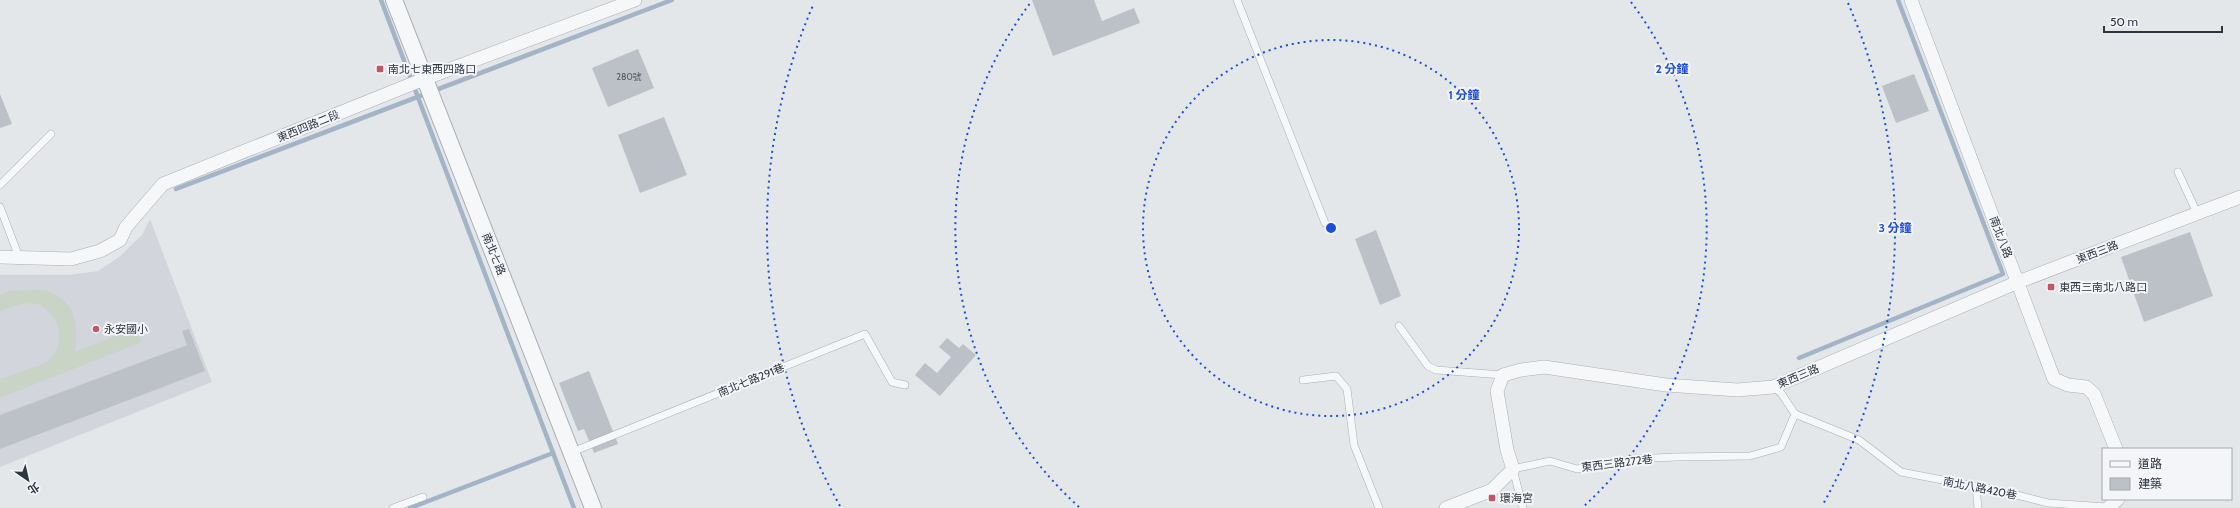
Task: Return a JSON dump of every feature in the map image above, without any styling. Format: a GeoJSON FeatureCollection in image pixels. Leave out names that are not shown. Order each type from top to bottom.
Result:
{"type":"FeatureCollection","features":[{"type":"Feature","properties":{"kind":"street","name":"南北七路"},"geometry":{"type":"LineString","coordinates":[[394,0],[593,508]]}},
{"type":"Feature","properties":{"kind":"street","name":"東西四路二段"},"geometry":{"type":"LineString","coordinates":[[0,257],[71,259],[100,251],[120,240],[126,227],[163,184],[424,79],[635,0]]}},
{"type":"Feature","properties":{"kind":"street","name":"南北八路"},"geometry":{"type":"LineString","coordinates":[[1911,0],[2054,379],[2068,385],[2086,387],[2094,394],[2116,448]]}},
{"type":"Feature","properties":{"kind":"street","name":"東西三路"},"geometry":{"type":"LineString","coordinates":[[1503,375],[1521,370],[1544,367],[1666,385],[1737,390],[1773,387],[2018,282],[2240,197]]}},
{"type":"Feature","properties":{"kind":"street"},"geometry":{"type":"LineString","coordinates":[[1446,508],[1492,490],[1513,469],[1506,450],[1497,391],[1503,375]]}},
{"type":"Feature","properties":{"kind":"lane"},"geometry":{"type":"LineString","coordinates":[[1237,0],[1325,223]]}},
{"type":"Feature","properties":{"kind":"lane"},"geometry":{"type":"LineString","coordinates":[[0,185],[51,134]]}},
{"type":"Feature","properties":{"kind":"lane"},"geometry":{"type":"LineString","coordinates":[[2178,172],[2197,213]]}},
{"type":"Feature","properties":{"kind":"lane"},"geometry":{"type":"LineString","coordinates":[[0,207],[18,257]]}},
{"type":"Feature","properties":{"kind":"lane"},"geometry":{"type":"LineString","coordinates":[[1399,326],[1428,366],[1436,370],[1503,375]]}},
{"type":"Feature","properties":{"kind":"lane","name":"南北七路291巷"},"geometry":{"type":"LineString","coordinates":[[572,452],[865,334],[892,382],[905,385]]}},
{"type":"Feature","properties":{"kind":"lane"},"geometry":{"type":"LineString","coordinates":[[1303,380],[1336,376],[1347,389],[1354,445],[1379,508]]}},
{"type":"Feature","properties":{"kind":"lane"},"geometry":{"type":"LineString","coordinates":[[1773,387],[1781,393],[1795,414]]}},
{"type":"Feature","properties":{"kind":"lane","name":"東西三路272巷"},"geometry":{"type":"LineString","coordinates":[[1513,469],[1550,461],[1577,469],[1633,459],[1675,456],[1750,456],[1781,448],[1795,414]]}},
{"type":"Feature","properties":{"kind":"lane","name":"南北八路420巷"},"geometry":{"type":"LineString","coordinates":[[1795,414],[1859,440],[1901,472],[1976,486],[2048,503],[2111,505]]}},
{"type":"Feature","properties":{"kind":"lane"},"geometry":{"type":"LineString","coordinates":[[1513,469],[1523,508]]}},
{"type":"Feature","properties":{"kind":"lane"},"geometry":{"type":"LineString","coordinates":[[1976,486],[1978,508]]}},
{"type":"Feature","properties":{"kind":"lane"},"geometry":{"type":"LineString","coordinates":[[393,508],[423,497]]}},
{"type":"Feature","properties":{"kind":"shaded area","name":"永安國小"},"geometry":{"type":"Polygon","coordinates":[[[150,219],[212,382],[0,467],[0,275],[69,275],[98,271],[119,257],[142,235],[150,219]]]}},
{"type":"Feature","properties":{"kind":"shaded area"},"geometry":{"type":"Polygon","coordinates":[[[8,291],[48,291],[59,297],[71,310],[76,325],[75,352],[135,328],[142,342],[0,398],[0,379],[33,368],[49,360],[58,347],[59,332],[57,324],[54,317],[42,306],[27,303],[0,311],[0,295],[8,291]]]}},
{"type":"Feature","properties":{"kind":"building"},"geometry":{"type":"Polygon","coordinates":[[[1032,0],[1094,0],[1102,21],[1134,8],[1140,23],[1053,56],[1032,0]]]}},
{"type":"Feature","properties":{"kind":"building"},"geometry":{"type":"Polygon","coordinates":[[[638,49],[654,88],[608,107],[592,68],[638,49]]]}},
{"type":"Feature","properties":{"kind":"building"},"geometry":{"type":"Polygon","coordinates":[[[1914,74],[1929,111],[1896,123],[1882,86],[1914,74]]]}},
{"type":"Feature","properties":{"kind":"building"},"geometry":{"type":"Polygon","coordinates":[[[0,94],[12,124],[0,128],[0,94]]]}},
{"type":"Feature","properties":{"kind":"building"},"geometry":{"type":"Polygon","coordinates":[[[664,117],[687,175],[640,193],[618,135],[664,117]]]}},
{"type":"Feature","properties":{"kind":"building"},"geometry":{"type":"Polygon","coordinates":[[[1376,230],[1401,296],[1380,305],[1355,239],[1376,230]]]}},
{"type":"Feature","properties":{"kind":"building"},"geometry":{"type":"Polygon","coordinates":[[[2190,232],[2213,296],[2144,322],[2121,257],[2190,232]]]}},
{"type":"Feature","properties":{"kind":"building"},"geometry":{"type":"Polygon","coordinates":[[[189,329],[205,371],[0,449],[0,415],[187,345],[182,331],[189,329]]]}},
{"type":"Feature","properties":{"kind":"building"},"geometry":{"type":"Polygon","coordinates":[[[947,338],[959,348],[963,344],[976,355],[940,396],[915,375],[925,363],[937,373],[951,357],[939,347],[947,338]]]}},
{"type":"Feature","properties":{"kind":"building"},"geometry":{"type":"Polygon","coordinates":[[[589,371],[618,444],[594,453],[584,429],[578,431],[559,383],[589,371]]]}},
{"type":"Feature","properties":{"kind":"waterway"},"geometry":{"type":"LineString","coordinates":[[381,0],[574,508]]}},
{"type":"Feature","properties":{"kind":"waterway"},"geometry":{"type":"LineString","coordinates":[[176,189],[672,0]]}},
{"type":"Feature","properties":{"kind":"waterway"},"geometry":{"type":"LineString","coordinates":[[1799,358],[2003,274],[1898,0]]}},
{"type":"Feature","properties":{"kind":"waterway"},"geometry":{"type":"LineString","coordinates":[[410,508],[553,453]]}},
{"type":"Feature","properties":{"kind":"place","name":"南北七東西四路口"},"geometry":{"type":"Point","coordinates":[380,69]}},
{"type":"Feature","properties":{"kind":"place","name":"東西三南北八路口"},"geometry":{"type":"Point","coordinates":[2051,287]}},
{"type":"Feature","properties":{"kind":"place","name":"永安國小"},"geometry":{"type":"Point","coordinates":[96,329]}},
{"type":"Feature","properties":{"kind":"place","name":"環海宮"},"geometry":{"type":"Point","coordinates":[1492,498]}}]}
